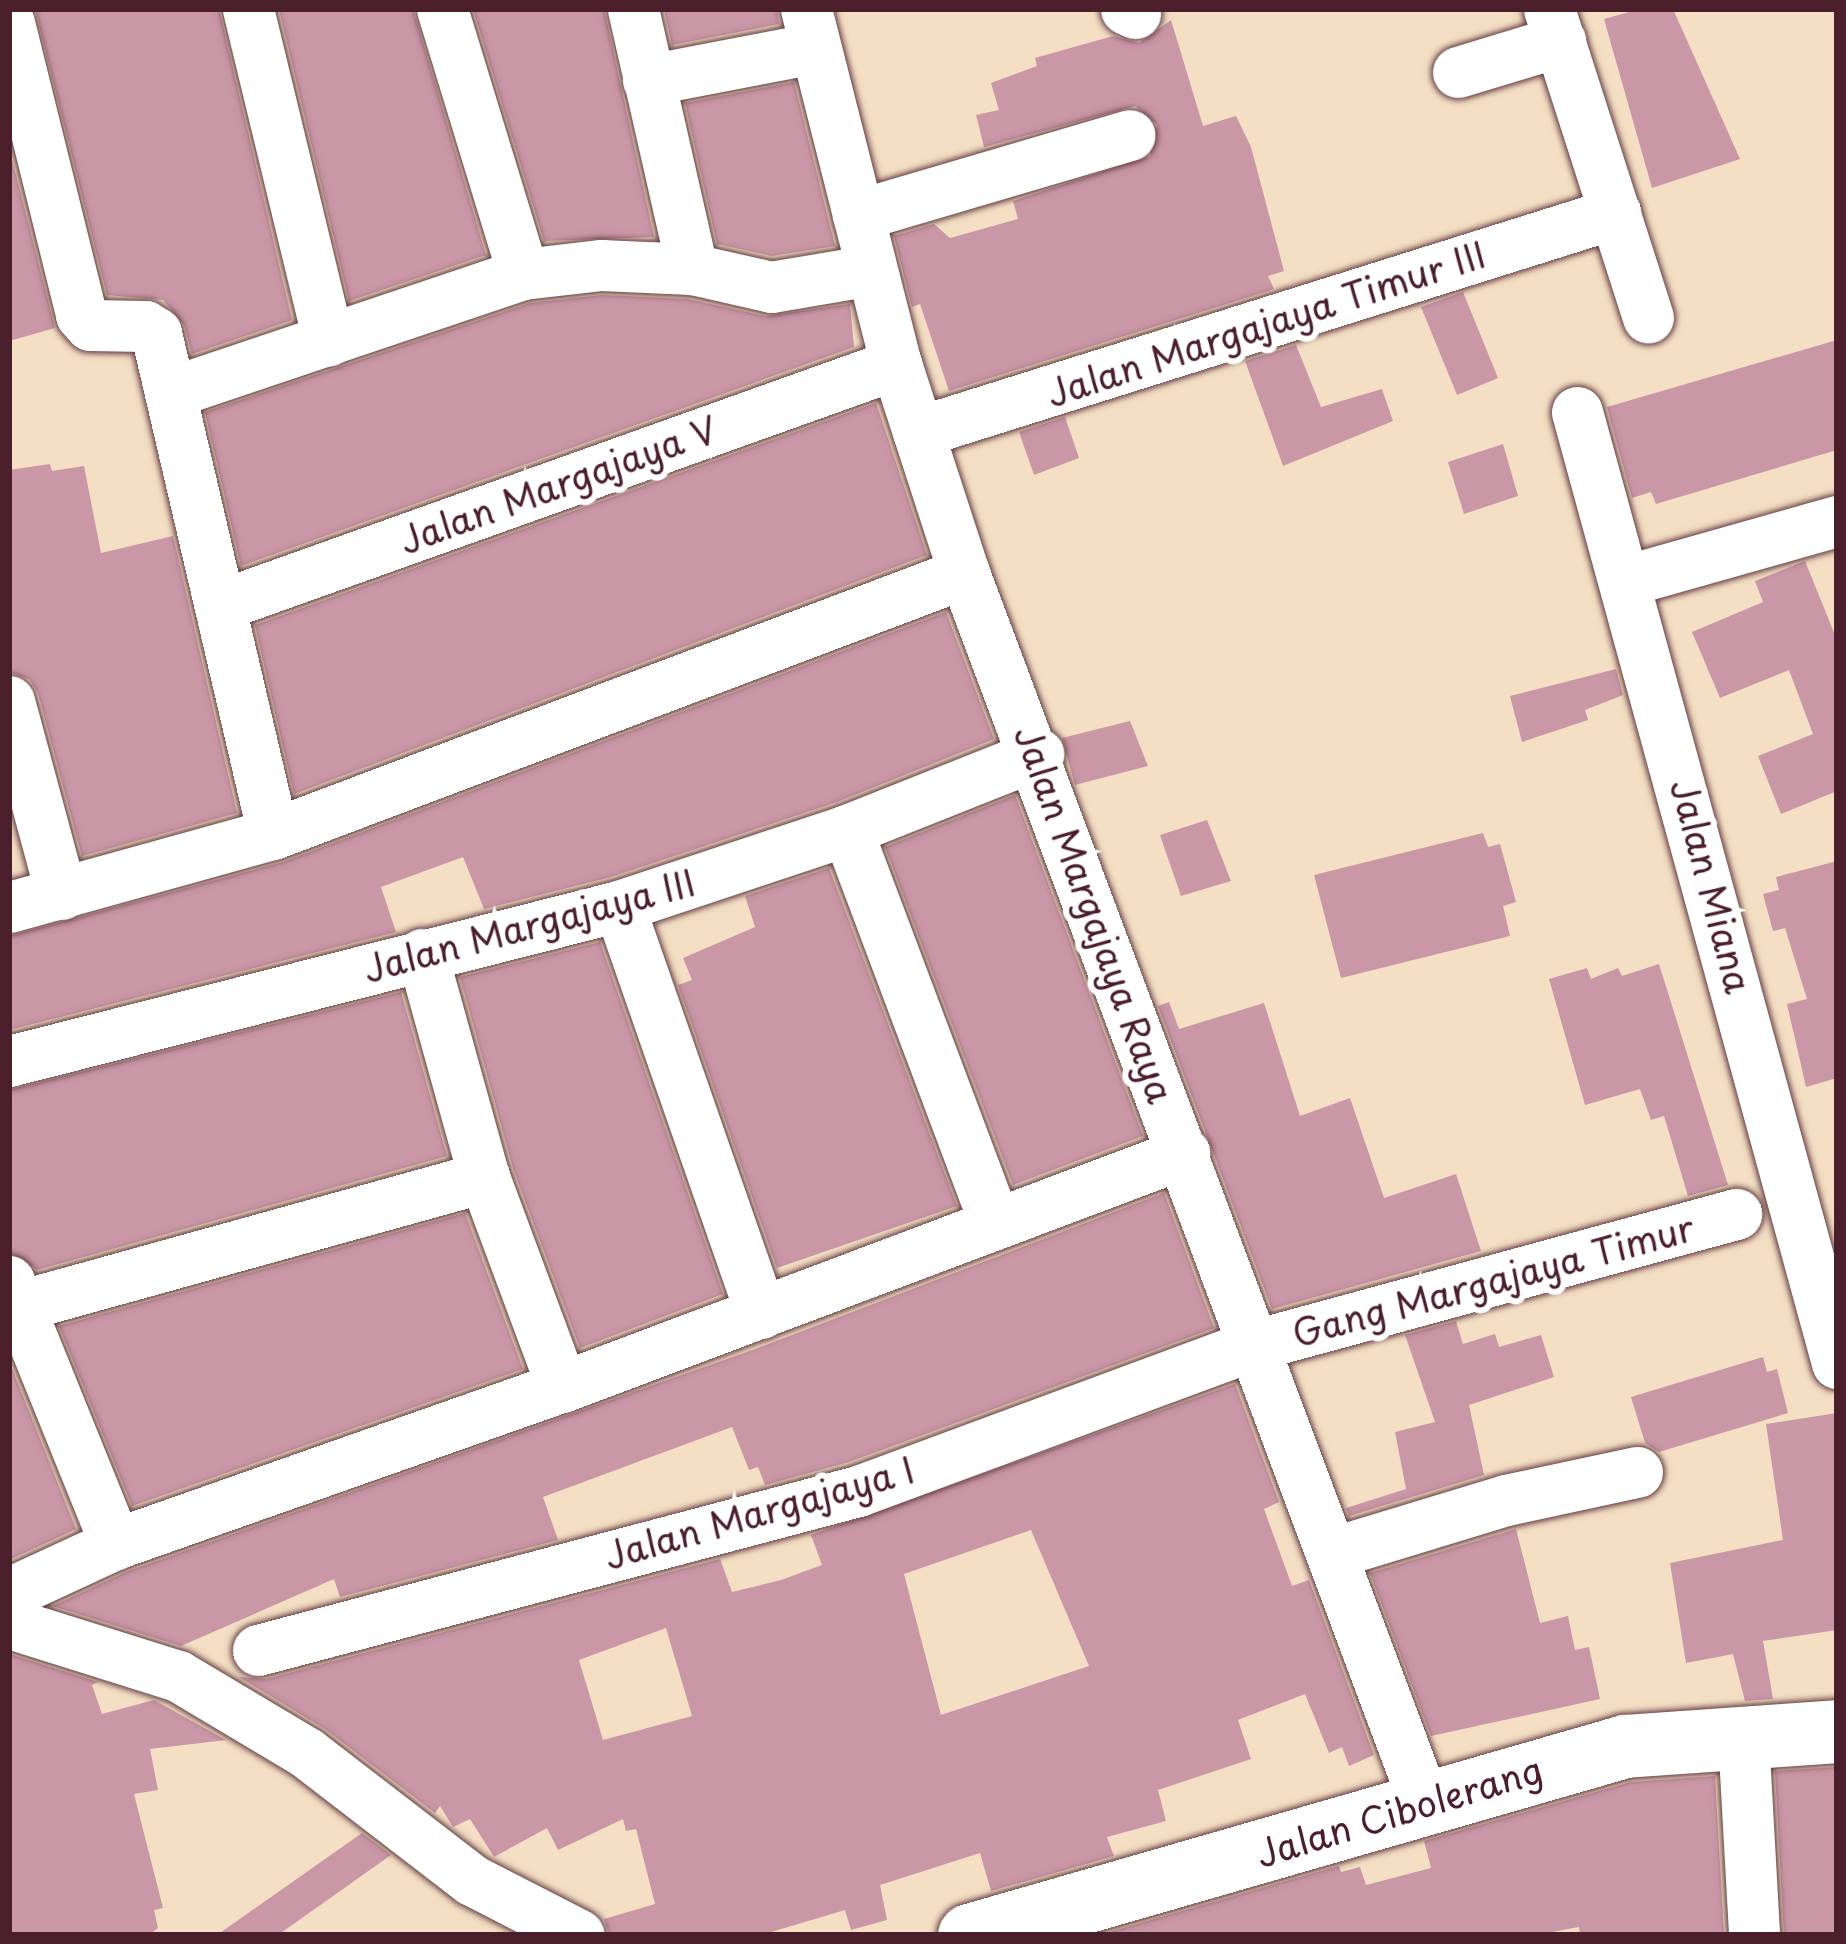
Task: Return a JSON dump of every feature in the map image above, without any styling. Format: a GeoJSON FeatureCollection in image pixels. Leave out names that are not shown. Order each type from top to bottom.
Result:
{"type":"FeatureCollection","features":[{"type":"Feature","properties":{"kind":"street"},"geometry":{"type":"LineString","coordinates":[[248,9],[328,340]]}},
{"type":"Feature","properties":{"kind":"street"},"geometry":{"type":"LineString","coordinates":[[442,9],[523,274]]}},
{"type":"Feature","properties":{"kind":"street"},"geometry":{"type":"LineString","coordinates":[[633,9],[692,268]]}},
{"type":"Feature","properties":{"kind":"street"},"geometry":{"type":"LineString","coordinates":[[9,22],[81,315],[93,326],[152,328],[172,392],[273,834]]}},
{"type":"Feature","properties":{"kind":"street"},"geometry":{"type":"LineString","coordinates":[[1458,72],[1555,25],[1648,318]]}},
{"type":"Feature","properties":{"kind":"street"},"geometry":{"type":"LineString","coordinates":[[648,80],[810,29]]}},
{"type":"Feature","properties":{"kind":"street","name":"Jalan Margajaya Raya"},"geometry":{"type":"LineString","coordinates":[[810,29],[896,364],[964,573],[1038,754],[1251,1346],[1335,1552],[1425,1805]]}},
{"type":"Feature","properties":{"kind":"street"},"geometry":{"type":"LineString","coordinates":[[858,215],[1129,135]]}},
{"type":"Feature","properties":{"kind":"street","name":"Jalan Margajaya Timur III"},"geometry":{"type":"LineString","coordinates":[[918,431],[1615,213]]}},
{"type":"Feature","properties":{"kind":"street"},"geometry":{"type":"LineString","coordinates":[[172,392],[523,274],[601,265],[692,268],[771,287],[871,270]]}},
{"type":"Feature","properties":{"kind":"street","name":"Jalan Margajaya V"},"geometry":{"type":"LineString","coordinates":[[221,605],[896,364]]}},
{"type":"Feature","properties":{"kind":"street","name":"Jalan Miana"},"geometry":{"type":"LineString","coordinates":[[1577,412],[1628,580],[1837,1363]]}},
{"type":"Feature","properties":{"kind":"street"},"geometry":{"type":"LineString","coordinates":[[1628,580],[1837,521]]}},
{"type":"Feature","properties":{"kind":"street"},"geometry":{"type":"LineString","coordinates":[[9,907],[273,834],[964,573]]}},
{"type":"Feature","properties":{"kind":"street"},"geometry":{"type":"LineString","coordinates":[[9,701],[61,894]]}},
{"type":"Feature","properties":{"kind":"street","name":"Jalan Margajaya III"},"geometry":{"type":"LineString","coordinates":[[9,1061],[620,907],[847,830],[1038,754]]}},
{"type":"Feature","properties":{"kind":"street"},"geometry":{"type":"LineString","coordinates":[[847,830],[995,1223]]}},
{"type":"Feature","properties":{"kind":"street"},"geometry":{"type":"LineString","coordinates":[[620,907],[760,1313]]}},
{"type":"Feature","properties":{"kind":"street"},"geometry":{"type":"LineString","coordinates":[[422,954],[484,1177],[562,1387]]}},
{"type":"Feature","properties":{"kind":"street"},"geometry":{"type":"LineString","coordinates":[[9,1594],[115,1544],[562,1387],[1184,1153]]}},
{"type":"Feature","properties":{"kind":"street"},"geometry":{"type":"LineString","coordinates":[[115,1544],[14,1293],[484,1177]]}},
{"type":"Feature","properties":{"kind":"street","name":"Gang Margajaya Timur"},"geometry":{"type":"LineString","coordinates":[[1251,1346],[1736,1214]]}},
{"type":"Feature","properties":{"kind":"street","name":"Jalan Margajaya I"},"geometry":{"type":"LineString","coordinates":[[258,1650],[858,1491],[1251,1346]]}},
{"type":"Feature","properties":{"kind":"street"},"geometry":{"type":"LineString","coordinates":[[1335,1552],[1506,1500],[1637,1472]]}},
{"type":"Feature","properties":{"kind":"street"},"geometry":{"type":"LineString","coordinates":[[9,1623],[178,1676],[307,1753],[472,1880],[579,1935]]}},
{"type":"Feature","properties":{"kind":"street","name":"Jalan Cibolerang"},"geometry":{"type":"LineString","coordinates":[[1008,1929],[1624,1746],[1837,1731]]}},
{"type":"Feature","properties":{"kind":"street"},"geometry":{"type":"LineString","coordinates":[[1743,1736],[1754,1935]]}},
{"type":"Feature","properties":{"kind":"building"},"geometry":{"type":"Polygon","coordinates":[[[35,9],[219,9],[292,320],[192,354],[184,325],[163,300],[107,295],[35,9]]]}},
{"type":"Feature","properties":{"kind":"building"},"geometry":{"type":"Polygon","coordinates":[[[279,9],[413,9],[486,255],[349,301],[279,9]]]}},
{"type":"Feature","properties":{"kind":"building"},"geometry":{"type":"Polygon","coordinates":[[[473,9],[604,9],[654,237],[544,241],[473,9]]]}},
{"type":"Feature","properties":{"kind":"building"},"geometry":{"type":"Polygon","coordinates":[[[664,9],[777,9],[779,24],[672,45],[664,9]]]}},
{"type":"Feature","properties":{"kind":"building"},"geometry":{"type":"Polygon","coordinates":[[[1640,9],[1673,9],[1740,159],[1652,188],[1604,19],[1640,9]]]}},
{"type":"Feature","properties":{"kind":"building"},"geometry":{"type":"Polygon","coordinates":[[[1171,20],[1203,126],[1236,116],[1251,147],[1284,271],[1268,276],[1274,289],[949,391],[920,304],[912,307],[894,236],[934,224],[950,238],[1018,219],[1013,201],[1150,156],[1157,125],[1135,106],[984,147],[976,115],[999,110],[991,83],[1037,66],[1035,58],[1113,36],[1139,43],[1171,20]]]}},
{"type":"Feature","properties":{"kind":"building"},"geometry":{"type":"Polygon","coordinates":[[[794,82],[835,246],[772,256],[717,244],[685,103],[794,82]]]}},
{"type":"Feature","properties":{"kind":"building"},"geometry":{"type":"Polygon","coordinates":[[[9,148],[55,328],[9,341],[9,148]]]}},
{"type":"Feature","properties":{"kind":"building"},"geometry":{"type":"Polygon","coordinates":[[[1463,292],[1498,378],[1457,395],[1421,307],[1463,292]]]}},
{"type":"Feature","properties":{"kind":"building"},"geometry":{"type":"Polygon","coordinates":[[[602,295],[688,299],[765,316],[850,304],[854,347],[241,566],[205,412],[530,303],[602,295]]]}},
{"type":"Feature","properties":{"kind":"building"},"geometry":{"type":"Polygon","coordinates":[[[1837,340],[1837,450],[1656,504],[1651,492],[1632,498],[1607,407],[1837,340]]]}},
{"type":"Feature","properties":{"kind":"building"},"geometry":{"type":"Polygon","coordinates":[[[1296,345],[1321,407],[1382,389],[1393,421],[1283,466],[1245,361],[1296,345]]]}},
{"type":"Feature","properties":{"kind":"building"},"geometry":{"type":"Polygon","coordinates":[[[876,403],[927,555],[294,794],[255,625],[876,403]]]}},
{"type":"Feature","properties":{"kind":"building"},"geometry":{"type":"Polygon","coordinates":[[[1065,417],[1079,458],[1034,475],[1019,432],[1065,417]]]}},
{"type":"Feature","properties":{"kind":"building"},"geometry":{"type":"Polygon","coordinates":[[[1503,444],[1518,496],[1464,514],[1448,462],[1503,444]]]}},
{"type":"Feature","properties":{"kind":"building"},"geometry":{"type":"Polygon","coordinates":[[[50,464],[52,471],[84,466],[101,553],[173,536],[237,813],[82,856],[38,693],[29,679],[9,672],[9,470],[50,464]]]}},
{"type":"Feature","properties":{"kind":"building"},"geometry":{"type":"Polygon","coordinates":[[[1805,561],[1837,640],[1837,791],[1781,814],[1758,756],[1813,734],[1789,670],[1720,698],[1692,632],[1763,602],[1755,581],[1805,561]]]}},
{"type":"Feature","properties":{"kind":"building"},"geometry":{"type":"Polygon","coordinates":[[[946,612],[994,739],[837,802],[611,877],[484,909],[463,857],[381,887],[396,932],[9,1030],[9,936],[283,862],[946,612]]]}},
{"type":"Feature","properties":{"kind":"building"},"geometry":{"type":"Polygon","coordinates":[[[1616,669],[1623,695],[1585,710],[1588,720],[1522,742],[1510,696],[1616,669]]]}},
{"type":"Feature","properties":{"kind":"building"},"geometry":{"type":"Polygon","coordinates":[[[1130,721],[1148,766],[1075,785],[1062,738],[1130,721]]]}},
{"type":"Feature","properties":{"kind":"building"},"geometry":{"type":"Polygon","coordinates":[[[1015,795],[1143,1136],[1013,1185],[885,847],[1015,795]]]}},
{"type":"Feature","properties":{"kind":"building"},"geometry":{"type":"Polygon","coordinates":[[[1207,820],[1231,881],[1181,896],[1160,835],[1207,820]]]}},
{"type":"Feature","properties":{"kind":"building"},"geometry":{"type":"Polygon","coordinates":[[[1483,833],[1488,847],[1500,844],[1516,902],[1503,906],[1510,936],[1341,978],[1314,875],[1483,833]]]}},
{"type":"Feature","properties":{"kind":"building"},"geometry":{"type":"Polygon","coordinates":[[[1837,861],[1837,1078],[1806,1087],[1787,1004],[1807,999],[1785,928],[1773,931],[1763,894],[1779,890],[1776,877],[1837,861]]]}},
{"type":"Feature","properties":{"kind":"building"},"geometry":{"type":"Polygon","coordinates":[[[829,868],[957,1206],[777,1268],[678,985],[692,980],[683,958],[755,927],[745,896],[829,868]]]}},
{"type":"Feature","properties":{"kind":"building"},"geometry":{"type":"Polygon","coordinates":[[[600,942],[723,1294],[580,1348],[513,1168],[460,977],[600,942]]]}},
{"type":"Feature","properties":{"kind":"building"},"geometry":{"type":"Polygon","coordinates":[[[1659,964],[1728,1185],[1688,1196],[1664,1116],[1651,1120],[1640,1089],[1585,1105],[1549,979],[1587,968],[1591,979],[1618,968],[1622,976],[1659,964]]]}},
{"type":"Feature","properties":{"kind":"building"},"geometry":{"type":"Polygon","coordinates":[[[401,992],[447,1156],[37,1270],[9,1252],[9,1090],[401,992]]]}},
{"type":"Feature","properties":{"kind":"building"},"geometry":{"type":"Polygon","coordinates":[[[1169,1002],[1179,1029],[1264,1003],[1300,1116],[1350,1098],[1384,1198],[1456,1174],[1481,1251],[1272,1309],[1158,1006],[1169,1002]]]}},
{"type":"Feature","properties":{"kind":"building"},"geometry":{"type":"Polygon","coordinates":[[[1164,1193],[1214,1328],[849,1462],[765,1485],[758,1467],[749,1470],[732,1427],[543,1497],[558,1540],[340,1597],[334,1579],[181,1646],[53,1606],[126,1572],[758,1348],[1164,1193]]]}},
{"type":"Feature","properties":{"kind":"building"},"geometry":{"type":"Polygon","coordinates":[[[465,1213],[523,1369],[132,1506],[59,1326],[465,1213]]]}},
{"type":"Feature","properties":{"kind":"building"},"geometry":{"type":"Polygon","coordinates":[[[1456,1321],[1463,1344],[1495,1334],[1499,1347],[1541,1335],[1554,1377],[1469,1405],[1484,1475],[1349,1516],[1346,1508],[1406,1489],[1395,1432],[1435,1422],[1405,1335],[1456,1321]]]}},
{"type":"Feature","properties":{"kind":"building"},"geometry":{"type":"Polygon","coordinates":[[[1763,1357],[1767,1372],[1777,1369],[1788,1413],[1659,1452],[1645,1443],[1631,1397],[1763,1357]]]}},
{"type":"Feature","properties":{"kind":"building"},"geometry":{"type":"Polygon","coordinates":[[[9,1361],[76,1529],[9,1560],[9,1361]]]}},
{"type":"Feature","properties":{"kind":"building"},"geometry":{"type":"Polygon","coordinates":[[[1235,1384],[1279,1502],[1264,1509],[1292,1586],[1309,1580],[1374,1755],[1349,1766],[1342,1747],[1329,1753],[1305,1694],[1238,1720],[1251,1759],[1158,1790],[1166,1821],[1107,1837],[1114,1856],[991,1891],[980,1853],[880,1885],[887,1920],[851,1930],[845,1910],[761,1935],[609,1935],[604,1919],[655,1904],[636,1829],[626,1831],[623,1819],[558,1850],[547,1828],[494,1857],[470,1819],[453,1827],[440,1806],[435,1813],[325,1729],[239,1677],[266,1679],[720,1559],[732,1592],[781,1580],[822,1565],[811,1535],[1235,1384]],[[1031,1530],[904,1574],[941,1715],[1089,1666],[1031,1530]],[[666,1628],[579,1660],[603,1740],[692,1716],[666,1628]]]}},
{"type":"Feature","properties":{"kind":"building"},"geometry":{"type":"Polygon","coordinates":[[[1837,1413],[1837,1630],[1763,1641],[1773,1699],[1745,1701],[1733,1654],[1686,1663],[1670,1563],[1783,1540],[1766,1424],[1837,1413]]]}},
{"type":"Feature","properties":{"kind":"building"},"geometry":{"type":"Polygon","coordinates":[[[1516,1529],[1540,1623],[1568,1616],[1575,1650],[1589,1647],[1600,1699],[1431,1736],[1370,1573],[1516,1529]]]}},
{"type":"Feature","properties":{"kind":"building"},"geometry":{"type":"Polygon","coordinates":[[[9,1654],[98,1682],[92,1685],[102,1714],[154,1700],[226,1740],[150,1749],[158,1790],[134,1794],[163,1908],[154,1910],[158,1928],[149,1935],[9,1935],[9,1654]]]}},
{"type":"Feature","properties":{"kind":"building"},"geometry":{"type":"Polygon","coordinates":[[[1837,1767],[1837,1935],[1784,1935],[1775,1771],[1837,1767]]]}},
{"type":"Feature","properties":{"kind":"building"},"geometry":{"type":"Polygon","coordinates":[[[1715,1776],[1724,1935],[1580,1935],[1579,1927],[1536,1935],[1099,1935],[1339,1866],[1341,1872],[1360,1867],[1366,1885],[1431,1868],[1424,1841],[1631,1782],[1715,1776]]]}},
{"type":"Feature","properties":{"kind":"building"},"geometry":{"type":"Polygon","coordinates":[[[362,1833],[391,1855],[278,1935],[217,1935],[362,1833]]]}}]}
